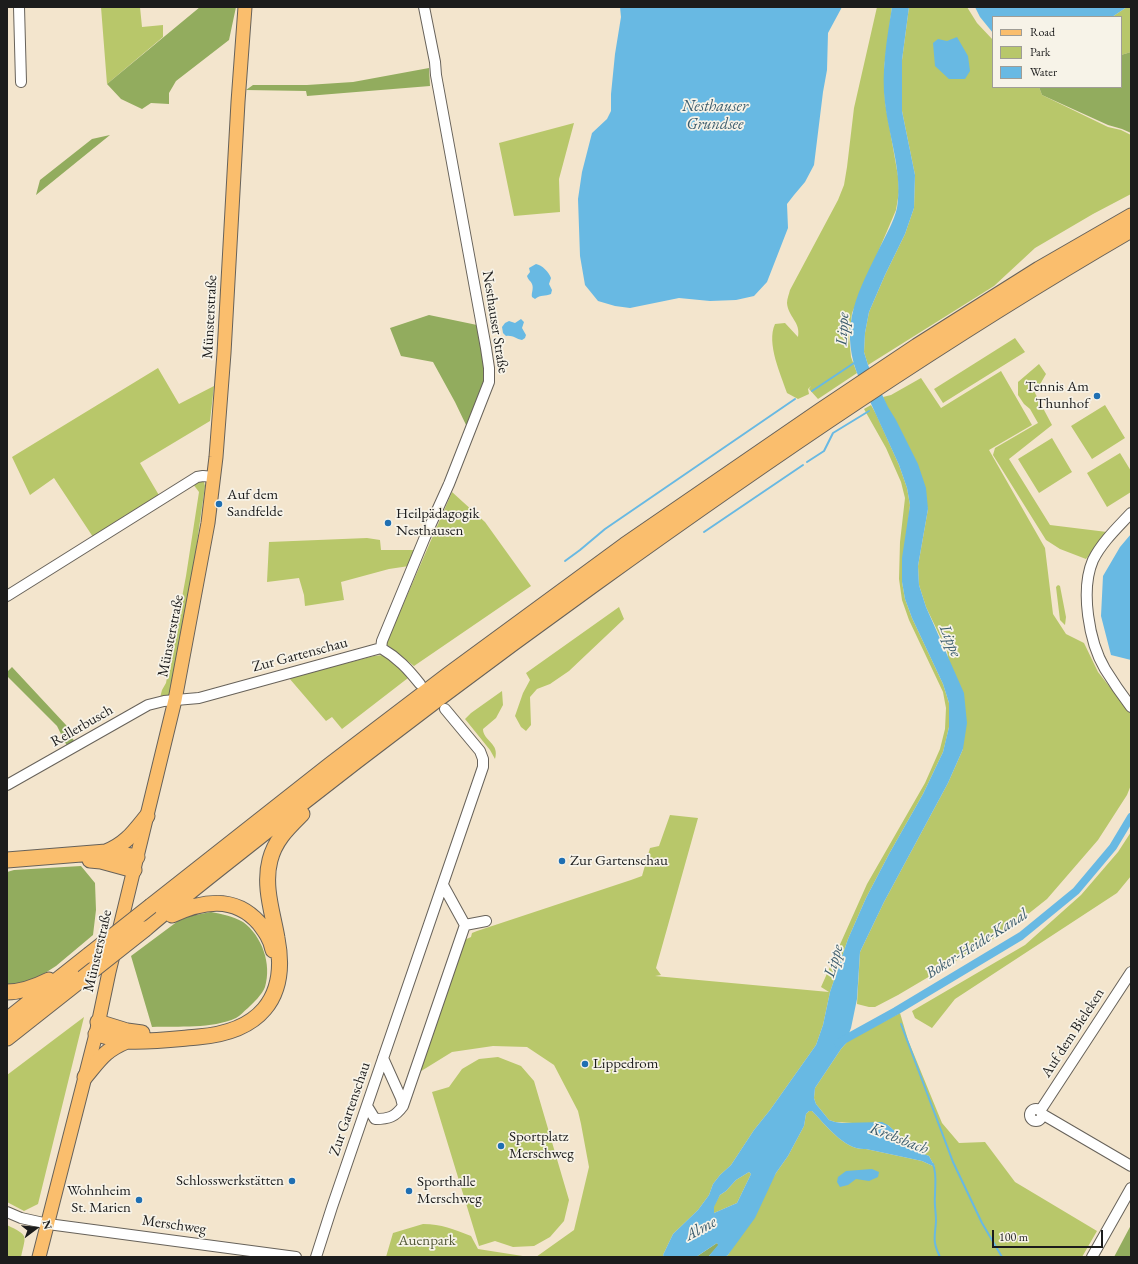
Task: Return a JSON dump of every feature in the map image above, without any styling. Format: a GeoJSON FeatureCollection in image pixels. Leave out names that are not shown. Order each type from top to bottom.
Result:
{"type":"FeatureCollection","features":[{"type":"Feature","properties":{"kind":"highway"},"geometry":{"type":"LineString","coordinates":[[7,1038],[344,770],[527,632],[704,505],[821,426],[918,353],[1039,269],[1131,216]]}},
{"type":"Feature","properties":{"kind":"highway"},"geometry":{"type":"LineString","coordinates":[[7,1020],[330,765],[448,675],[625,545],[820,411],[1131,230]]}},
{"type":"Feature","properties":{"kind":"highway"},"geometry":{"type":"LineString","coordinates":[[85,1077],[106,1052],[114,1046],[127,1041],[212,1036],[239,1028],[253,1020],[265,1009],[273,996],[278,982],[280,960],[278,940],[269,899],[269,862],[282,833],[344,770]]}},
{"type":"Feature","properties":{"kind":"highway"},"geometry":{"type":"LineString","coordinates":[[7,860],[106,852],[118,847],[126,841],[147,816]]}},
{"type":"Feature","properties":{"kind":"highway"},"geometry":{"type":"LineString","coordinates":[[106,852],[135,864]]}},
{"type":"Feature","properties":{"kind":"highway"},"geometry":{"type":"LineString","coordinates":[[7,864],[74,858],[135,864]]}},
{"type":"Feature","properties":{"kind":"highway"},"geometry":{"type":"LineString","coordinates":[[97,1028],[175,1034],[212,1032],[238,1025],[252,1017],[263,1006],[275,979],[275,960],[272,942],[254,917],[232,905],[219,902],[190,906],[148,926]]}},
{"type":"Feature","properties":{"kind":"highway"},"geometry":{"type":"LineString","coordinates":[[7,992],[17,992],[35,987],[66,972]]}},
{"type":"Feature","properties":{"kind":"highway"},"geometry":{"type":"LineString","coordinates":[[97,1028],[127,1041]]}},
{"type":"Feature","properties":{"kind":"main road","name":"Münsterstraße"},"geometry":{"type":"LineString","coordinates":[[39,1257],[97,1028],[109,972],[175,700],[208,523],[224,353],[238,102],[245,7]]}},
{"type":"Feature","properties":{"kind":"street"},"geometry":{"type":"LineString","coordinates":[[20,7],[21,82]]}},
{"type":"Feature","properties":{"kind":"street","name":"Nesthauser Straße"},"geometry":{"type":"LineString","coordinates":[[381,648],[382,641],[425,536],[449,484],[489,382],[489,368],[486,348],[424,7]]}},
{"type":"Feature","properties":{"kind":"street"},"geometry":{"type":"LineString","coordinates":[[7,596],[197,477],[213,477]]}},
{"type":"Feature","properties":{"kind":"street"},"geometry":{"type":"LineString","coordinates":[[1131,513],[1112,533],[1094,559],[1089,570],[1087,590],[1089,617],[1095,648],[1105,670],[1131,707]]}},
{"type":"Feature","properties":{"kind":"street"},"geometry":{"type":"LineString","coordinates":[[381,648],[395,656],[406,666],[420,684]]}},
{"type":"Feature","properties":{"kind":"street","name":"Zur Gartenschau"},"geometry":{"type":"LineString","coordinates":[[175,700],[198,698],[381,648]]}},
{"type":"Feature","properties":{"kind":"street","name":"Rellerbusch"},"geometry":{"type":"LineString","coordinates":[[7,785],[93,738],[148,705],[175,700]]}},
{"type":"Feature","properties":{"kind":"street","name":"Zur Gartenschau"},"geometry":{"type":"LineString","coordinates":[[316,1257],[483,767],[483,759],[480,751],[444,709]]}},
{"type":"Feature","properties":{"kind":"street"},"geometry":{"type":"LineString","coordinates":[[367,1106],[375,1119],[385,1119],[396,1114],[403,1106],[465,925],[443,885]]}},
{"type":"Feature","properties":{"kind":"street"},"geometry":{"type":"LineString","coordinates":[[465,925],[486,921]]}},
{"type":"Feature","properties":{"kind":"street","name":"Auf dem Bieleken"},"geometry":{"type":"LineString","coordinates":[[1131,972],[1041,1112],[1131,1166]]}},
{"type":"Feature","properties":{"kind":"street"},"geometry":{"type":"LineString","coordinates":[[383,1058],[401,1098],[403,1106]]}},
{"type":"Feature","properties":{"kind":"street"},"geometry":{"type":"LineString","coordinates":[[1092,1257],[1131,1188]]}},
{"type":"Feature","properties":{"kind":"street","name":"Merschweg"},"geometry":{"type":"LineString","coordinates":[[7,1212],[21,1218],[48,1224],[296,1257]]}},
{"type":"Feature","properties":{"kind":"green space"},"geometry":{"type":"Polygon","coordinates":[[[101,7],[140,7],[142,27],[163,25],[163,37],[107,84],[101,7]]]}},
{"type":"Feature","properties":{"kind":"green space"},"geometry":{"type":"Polygon","coordinates":[[[200,7],[236,7],[229,40],[176,81],[169,93],[169,104],[151,103],[142,109],[121,99],[107,84],[200,7]]]}},
{"type":"Feature","properties":{"kind":"green space"},"geometry":{"type":"Polygon","coordinates":[[[877,7],[892,7],[884,68],[885,102],[898,176],[899,192],[896,210],[852,313],[849,336],[851,357],[857,373],[818,399],[809,389],[811,386],[808,389],[809,394],[798,399],[787,393],[775,359],[772,340],[773,332],[775,324],[785,323],[798,337],[798,327],[788,308],[788,298],[790,290],[838,200],[844,185],[854,108],[877,7]]]}},
{"type":"Feature","properties":{"kind":"green space"},"geometry":{"type":"Polygon","coordinates":[[[909,7],[967,7],[977,23],[992,39],[992,88],[1039,88],[1042,95],[1108,127],[1121,130],[1131,135],[1131,194],[1035,248],[994,286],[868,365],[864,352],[865,333],[869,312],[905,234],[914,208],[915,175],[902,111],[902,60],[909,7]]]}},
{"type":"Feature","properties":{"kind":"green space"},"geometry":{"type":"Polygon","coordinates":[[[1127,7],[1131,7],[1131,52],[1122,55],[1122,16],[1114,16],[1127,7]]]}},
{"type":"Feature","properties":{"kind":"green space"},"geometry":{"type":"Polygon","coordinates":[[[1131,52],[1131,133],[1108,125],[1042,95],[1039,88],[1122,88],[1122,55],[1131,52]]]}},
{"type":"Feature","properties":{"kind":"green space"},"geometry":{"type":"Polygon","coordinates":[[[429,68],[430,86],[307,96],[306,91],[246,90],[253,85],[307,85],[353,82],[429,68]]]}},
{"type":"Feature","properties":{"kind":"green space"},"geometry":{"type":"Polygon","coordinates":[[[574,123],[559,179],[560,212],[514,216],[499,143],[574,123]]]}},
{"type":"Feature","properties":{"kind":"green space"},"geometry":{"type":"Polygon","coordinates":[[[110,135],[36,195],[40,180],[92,139],[110,135]]]}},
{"type":"Feature","properties":{"kind":"green space"},"geometry":{"type":"Polygon","coordinates":[[[429,315],[477,325],[484,369],[484,384],[467,427],[433,362],[401,356],[390,328],[429,315]]]}},
{"type":"Feature","properties":{"kind":"green space"},"geometry":{"type":"Polygon","coordinates":[[[1015,338],[1025,352],[943,403],[934,389],[1015,338]]]}},
{"type":"Feature","properties":{"kind":"green space"},"geometry":{"type":"Polygon","coordinates":[[[1039,364],[1046,374],[1035,393],[1052,425],[1009,459],[1050,525],[1107,532],[1086,559],[1060,549],[1046,540],[993,455],[995,448],[1038,423],[1030,409],[1024,404],[1018,395],[1018,382],[1039,364]]]}},
{"type":"Feature","properties":{"kind":"green space"},"geometry":{"type":"Polygon","coordinates":[[[158,368],[179,404],[214,386],[210,421],[140,463],[160,497],[95,540],[54,478],[30,495],[12,457],[158,368]]]}},
{"type":"Feature","properties":{"kind":"green space"},"geometry":{"type":"Polygon","coordinates":[[[1001,371],[1032,425],[989,450],[1045,548],[1053,614],[1066,634],[1084,643],[1098,672],[1131,714],[1131,785],[1127,795],[1098,840],[1047,899],[1008,930],[898,995],[875,1007],[869,1007],[857,1004],[860,952],[884,902],[948,783],[963,749],[947,651],[926,607],[919,585],[918,566],[928,509],[883,397],[891,395],[921,378],[941,408],[1001,371]]]}},
{"type":"Feature","properties":{"kind":"green space"},"geometry":{"type":"Polygon","coordinates":[[[871,405],[899,465],[907,488],[910,505],[902,582],[905,599],[912,618],[943,684],[949,703],[949,727],[943,752],[923,794],[866,898],[848,939],[830,992],[823,1025],[816,1045],[754,1130],[731,1165],[713,1184],[709,1195],[698,1210],[673,1234],[663,1255],[664,1257],[536,1257],[574,1230],[589,1167],[578,1111],[554,1065],[527,1047],[493,1046],[452,1052],[418,1073],[462,941],[471,937],[472,933],[477,931],[642,876],[650,848],[659,846],[670,815],[698,818],[656,968],[661,975],[655,976],[829,992],[821,987],[867,884],[925,783],[940,749],[945,729],[946,708],[943,692],[909,620],[902,600],[899,579],[900,542],[905,498],[901,482],[886,448],[864,409],[871,405]]]}},
{"type":"Feature","properties":{"kind":"green space"},"geometry":{"type":"Polygon","coordinates":[[[1105,405],[1125,438],[1092,459],[1071,426],[1105,405]]]}},
{"type":"Feature","properties":{"kind":"green space"},"geometry":{"type":"Polygon","coordinates":[[[1052,438],[1072,472],[1039,493],[1018,459],[1052,438]]]}},
{"type":"Feature","properties":{"kind":"green space"},"geometry":{"type":"Polygon","coordinates":[[[1120,453],[1131,471],[1131,492],[1107,507],[1087,473],[1120,453]]]}},
{"type":"Feature","properties":{"kind":"green space"},"geometry":{"type":"Polygon","coordinates":[[[197,481],[204,482],[205,486],[189,599],[170,694],[168,697],[160,698],[166,683],[186,576],[199,492],[193,484],[197,481]]]}},
{"type":"Feature","properties":{"kind":"green space"},"geometry":{"type":"Polygon","coordinates":[[[452,492],[485,522],[531,586],[414,666],[386,644],[452,492]]]}},
{"type":"Feature","properties":{"kind":"green space"},"geometry":{"type":"Polygon","coordinates":[[[367,538],[380,540],[381,550],[415,550],[409,566],[389,569],[341,582],[344,600],[305,606],[304,595],[299,578],[267,582],[269,542],[367,538]]]}},
{"type":"Feature","properties":{"kind":"green space"},"geometry":{"type":"Polygon","coordinates":[[[1058,585],[1060,586],[1066,617],[1065,625],[1060,620],[1056,587],[1058,585]]]}},
{"type":"Feature","properties":{"kind":"green space"},"geometry":{"type":"Polygon","coordinates":[[[619,607],[624,619],[569,671],[550,684],[537,689],[530,697],[531,725],[526,731],[521,727],[515,716],[523,693],[530,680],[526,673],[619,607]]]}},
{"type":"Feature","properties":{"kind":"green space"},"geometry":{"type":"Polygon","coordinates":[[[383,655],[391,657],[408,678],[342,729],[332,717],[326,721],[289,678],[374,656],[383,655]]]}},
{"type":"Feature","properties":{"kind":"green space"},"geometry":{"type":"Polygon","coordinates":[[[12,667],[66,725],[75,743],[68,748],[57,726],[7,676],[7,672],[12,667]]]}},
{"type":"Feature","properties":{"kind":"green space"},"geometry":{"type":"Polygon","coordinates":[[[502,691],[503,705],[496,718],[483,729],[484,733],[495,749],[495,759],[490,750],[465,719],[502,691]]]}},
{"type":"Feature","properties":{"kind":"green space"},"geometry":{"type":"Polygon","coordinates":[[[1131,832],[1131,876],[1117,893],[955,999],[932,1028],[915,1018],[912,1011],[1025,945],[1081,895],[1118,852],[1131,832]]]}},
{"type":"Feature","properties":{"kind":"green space"},"geometry":{"type":"Polygon","coordinates":[[[81,866],[95,883],[96,910],[93,935],[56,966],[31,982],[7,986],[7,872],[14,870],[81,866]]]}},
{"type":"Feature","properties":{"kind":"green space"},"geometry":{"type":"Polygon","coordinates":[[[211,912],[243,922],[255,935],[264,951],[266,960],[267,978],[264,990],[260,996],[240,1015],[227,1022],[195,1026],[152,1027],[131,956],[178,921],[190,916],[211,912]]]}},
{"type":"Feature","properties":{"kind":"green space"},"geometry":{"type":"Polygon","coordinates":[[[900,1013],[908,1040],[942,1123],[959,1143],[985,1142],[1015,1182],[1097,1231],[1082,1257],[725,1257],[728,1255],[776,1173],[788,1156],[804,1126],[806,1114],[809,1111],[812,1111],[843,1142],[851,1146],[858,1149],[866,1149],[922,1161],[935,1167],[929,1156],[921,1153],[909,1144],[888,1125],[835,1122],[829,1120],[816,1104],[814,1098],[815,1088],[841,1049],[849,1040],[900,1013]]]}},
{"type":"Feature","properties":{"kind":"green space"},"geometry":{"type":"Polygon","coordinates":[[[84,1017],[38,1204],[24,1211],[7,1202],[7,1075],[84,1017]]]}},
{"type":"Feature","properties":{"kind":"green space","name":"Sportplatz Merschweg"},"geometry":{"type":"Polygon","coordinates":[[[498,1057],[521,1066],[534,1081],[569,1200],[564,1221],[550,1237],[534,1246],[513,1247],[495,1241],[479,1246],[432,1092],[449,1087],[462,1069],[479,1059],[498,1057]]]}},
{"type":"Feature","properties":{"kind":"green space"},"geometry":{"type":"Polygon","coordinates":[[[749,1172],[751,1174],[737,1203],[714,1213],[713,1207],[720,1195],[736,1180],[749,1172]]]}},
{"type":"Feature","properties":{"kind":"green space","name":"Auenpark"},"geometry":{"type":"Polygon","coordinates":[[[423,1224],[442,1226],[471,1236],[478,1249],[529,1257],[386,1257],[393,1233],[423,1224]]]}},
{"type":"Feature","properties":{"kind":"green space"},"geometry":{"type":"Polygon","coordinates":[[[7,1225],[19,1231],[24,1236],[25,1240],[21,1257],[7,1257],[7,1225]]]}},
{"type":"Feature","properties":{"kind":"green space"},"geometry":{"type":"Polygon","coordinates":[[[1131,1225],[1131,1257],[1114,1257],[1131,1225]]]}},
{"type":"Feature","properties":{"kind":"green space"},"geometry":{"type":"Polygon","coordinates":[[[717,1243],[719,1245],[708,1257],[696,1257],[717,1243]]]}},
{"type":"Feature","properties":{"kind":"water","name":"Nesthauser Grundsee"},"geometry":{"type":"Polygon","coordinates":[[[620,7],[842,7],[828,33],[827,70],[814,165],[805,182],[787,204],[788,228],[767,282],[754,296],[736,300],[710,301],[679,298],[630,308],[615,306],[598,301],[585,285],[580,256],[578,199],[582,172],[592,133],[607,119],[611,111],[615,54],[621,17],[620,7]]]}},
{"type":"Feature","properties":{"kind":"water","name":"Alme"},"geometry":{"type":"Polygon","coordinates":[[[892,7],[909,7],[902,60],[902,111],[915,175],[914,208],[905,234],[869,312],[865,333],[864,352],[868,365],[888,407],[918,464],[926,488],[928,509],[918,566],[919,585],[926,607],[964,693],[967,723],[963,749],[948,783],[884,902],[860,952],[857,999],[848,1036],[849,1040],[841,1049],[815,1088],[814,1098],[816,1104],[829,1120],[842,1123],[882,1122],[888,1125],[909,1144],[921,1153],[929,1156],[935,1167],[922,1161],[866,1149],[858,1149],[851,1146],[843,1142],[812,1111],[809,1111],[806,1114],[804,1126],[788,1156],[776,1173],[755,1218],[728,1255],[725,1257],[708,1257],[718,1245],[717,1243],[696,1257],[664,1257],[663,1255],[673,1234],[698,1210],[709,1195],[713,1184],[731,1165],[754,1130],[816,1045],[823,1025],[830,992],[848,939],[866,898],[923,794],[943,752],[949,727],[949,703],[943,684],[912,618],[905,599],[902,582],[902,558],[910,505],[907,488],[899,465],[857,373],[852,355],[850,339],[851,323],[859,293],[892,223],[897,208],[897,169],[884,91],[885,55],[892,7]],[[749,1172],[736,1180],[720,1195],[714,1207],[714,1213],[737,1203],[751,1174],[749,1172]]]}},
{"type":"Feature","properties":{"kind":"water"},"geometry":{"type":"Polygon","coordinates":[[[975,7],[1127,7],[1114,16],[992,16],[992,32],[980,17],[975,7]]]}},
{"type":"Feature","properties":{"kind":"water"},"geometry":{"type":"Polygon","coordinates":[[[957,37],[968,56],[970,71],[965,79],[949,79],[935,66],[933,43],[938,39],[947,41],[957,37]]]}},
{"type":"Feature","properties":{"kind":"water"},"geometry":{"type":"Polygon","coordinates":[[[536,264],[543,267],[549,273],[551,278],[549,284],[552,290],[551,294],[535,299],[532,297],[532,283],[527,276],[530,272],[529,268],[536,264]]]}},
{"type":"Feature","properties":{"kind":"water"},"geometry":{"type":"Polygon","coordinates":[[[521,319],[524,322],[522,328],[526,335],[525,338],[522,340],[511,336],[506,336],[503,333],[502,327],[505,323],[509,321],[515,323],[521,319]]]}},
{"type":"Feature","properties":{"kind":"water"},"geometry":{"type":"Polygon","coordinates":[[[1131,534],[1131,660],[1111,655],[1101,616],[1103,576],[1120,547],[1131,534]]]}},
{"type":"Feature","properties":{"kind":"water"},"geometry":{"type":"Polygon","coordinates":[[[872,1169],[879,1172],[878,1177],[869,1181],[856,1179],[848,1185],[840,1187],[837,1182],[838,1177],[846,1171],[872,1169]]]}},
{"type":"Feature","properties":{"kind":"waterway"},"geometry":{"type":"LineString","coordinates":[[812,391],[854,363]]}},
{"type":"Feature","properties":{"kind":"waterway"},"geometry":{"type":"LineString","coordinates":[[565,561],[605,529],[795,399]]}},
{"type":"Feature","properties":{"kind":"waterway"},"geometry":{"type":"LineString","coordinates":[[807,462],[824,451],[833,433],[869,411]]}},
{"type":"Feature","properties":{"kind":"waterway"},"geometry":{"type":"LineString","coordinates":[[704,532],[803,465]]}},
{"type":"Feature","properties":{"kind":"waterway","name":"Boker-Heide-Kanal"},"geometry":{"type":"LineString","coordinates":[[838,1043],[896,1011],[1021,936],[1076,891],[1113,847],[1131,817]]}},
{"type":"Feature","properties":{"kind":"waterway"},"geometry":{"type":"LineString","coordinates":[[901,1024],[953,1162],[982,1223],[1002,1257]]}},
{"type":"Feature","properties":{"kind":"waterway","name":"Krebsbach"},"geometry":{"type":"LineString","coordinates":[[933,1164],[936,1180],[935,1239],[940,1257]]}},
{"type":"Feature","properties":{"kind":"place","name":"Tennis Am Thunhof"},"geometry":{"type":"Point","coordinates":[1097,396]}},
{"type":"Feature","properties":{"kind":"place","name":"Auf dem Sandfelde"},"geometry":{"type":"Point","coordinates":[219,504]}},
{"type":"Feature","properties":{"kind":"place","name":"Heilpädagogik Nesthausen"},"geometry":{"type":"Point","coordinates":[388,523]}},
{"type":"Feature","properties":{"kind":"place","name":"Zur Gartenschau"},"geometry":{"type":"Point","coordinates":[562,861]}},
{"type":"Feature","properties":{"kind":"place","name":"Lippedrom"},"geometry":{"type":"Point","coordinates":[585,1064]}},
{"type":"Feature","properties":{"kind":"place","name":"Sportplatz Merschweg"},"geometry":{"type":"Point","coordinates":[501,1146]}},
{"type":"Feature","properties":{"kind":"place","name":"Schlosswerkstätten"},"geometry":{"type":"Point","coordinates":[292,1181]}},
{"type":"Feature","properties":{"kind":"place","name":"Sporthalle Merschweg"},"geometry":{"type":"Point","coordinates":[409,1191]}},
{"type":"Feature","properties":{"kind":"place","name":"Wohnheim St. Marien"},"geometry":{"type":"Point","coordinates":[139,1200]}},
{"type":"Feature","properties":{"kind":"water label","name":"Lippe"},"geometry":{"type":"Point","coordinates":[843,329]}},
{"type":"Feature","properties":{"kind":"water label","name":"Lippe"},"geometry":{"type":"Point","coordinates":[950,641]}},
{"type":"Feature","properties":{"kind":"water label","name":"Lippe"},"geometry":{"type":"Point","coordinates":[834,961]}}]}
